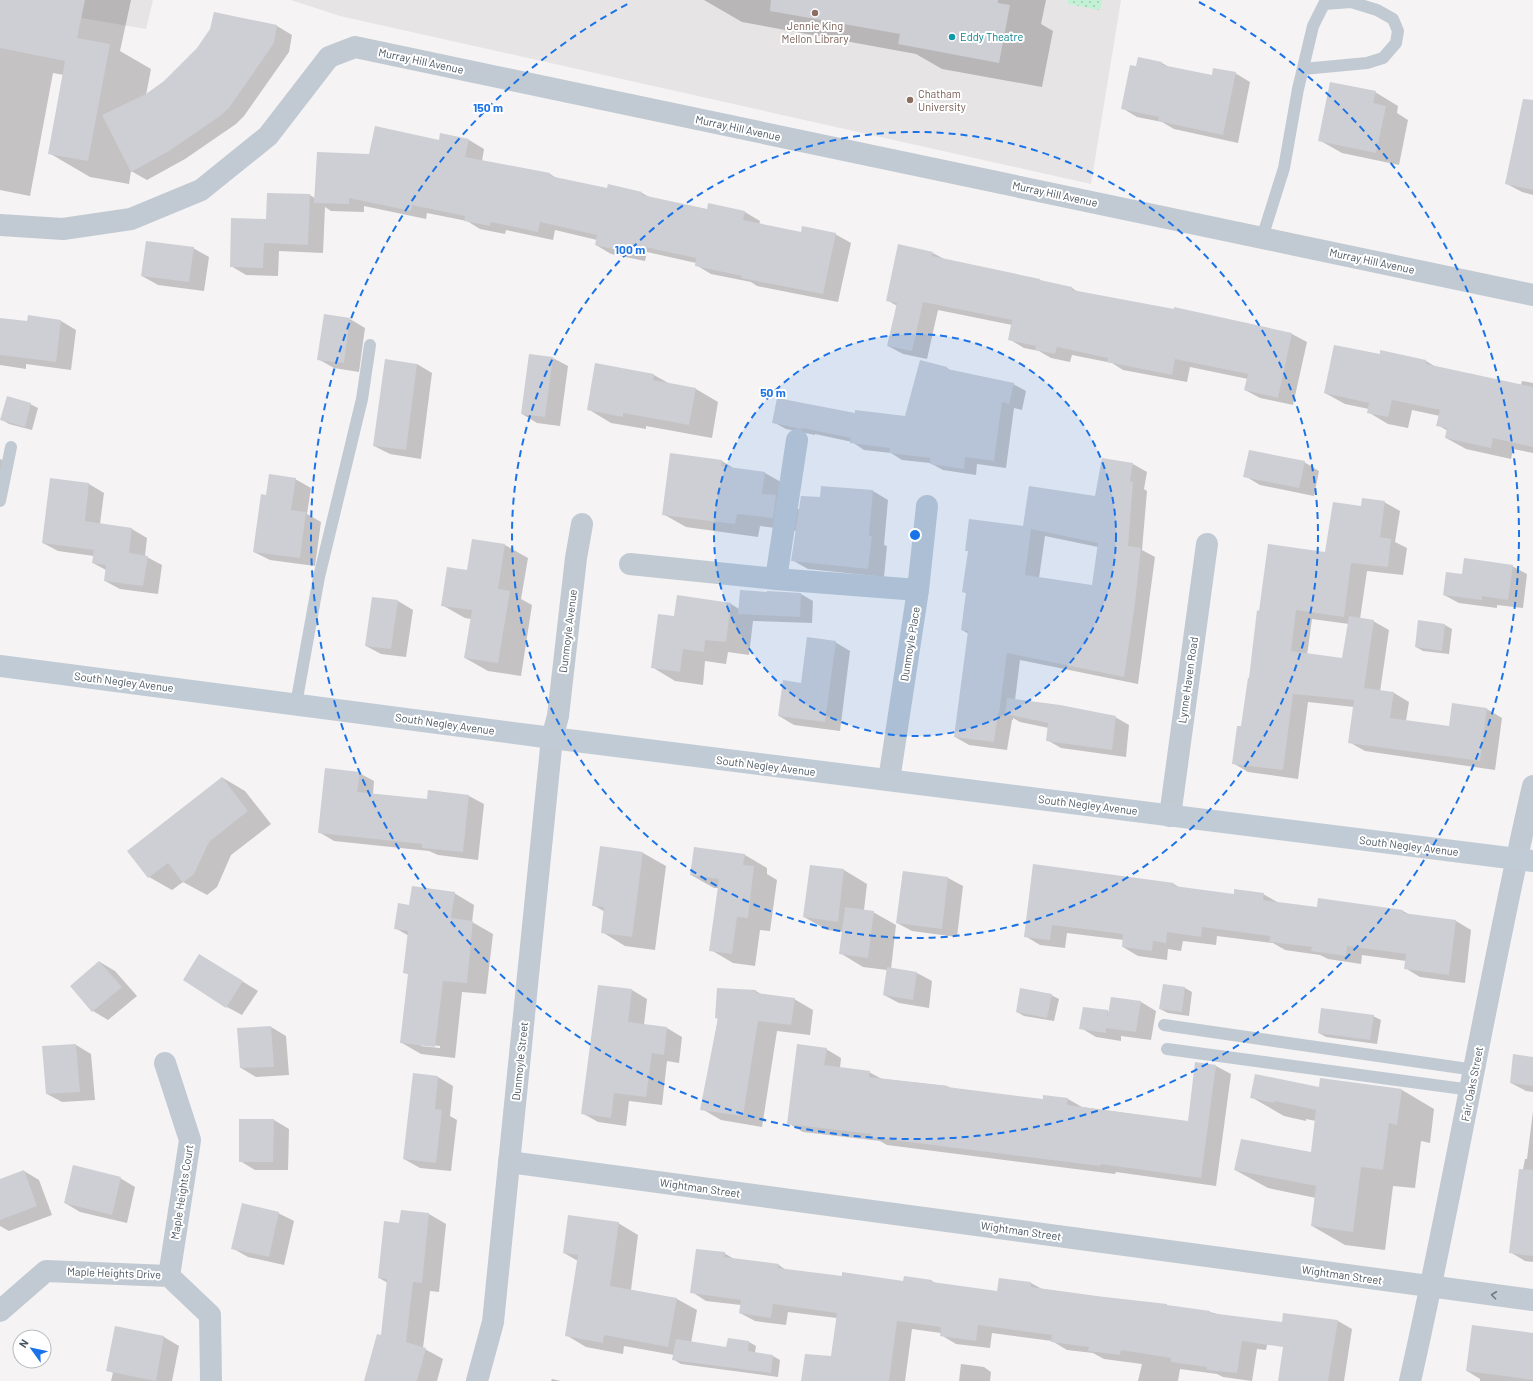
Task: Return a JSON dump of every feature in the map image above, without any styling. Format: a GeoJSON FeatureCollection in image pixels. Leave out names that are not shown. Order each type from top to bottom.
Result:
{"type":"FeatureCollection","features":[{"type":"Feature","properties":{"kind":"street","name":"Murray Hill Avenue"},"geometry":{"type":"LineString","coordinates":[[0,225],[63,229],[131,219],[202,190],[268,136],[329,57],[354,47],[1533,295]]}},
{"type":"Feature","properties":{"kind":"street"},"geometry":{"type":"LineString","coordinates":[[776,579],[797,440]]}},
{"type":"Feature","properties":{"kind":"street","name":"Dunmoyle Place"},"geometry":{"type":"LineString","coordinates":[[889,780],[918,590],[927,506]]}},
{"type":"Feature","properties":{"kind":"street","name":"Dunmoyle Avenue"},"geometry":{"type":"LineString","coordinates":[[552,738],[558,716],[576,558],[582,524]]}},
{"type":"Feature","properties":{"kind":"street","name":"Lynne Haven Road"},"geometry":{"type":"LineString","coordinates":[[1170,816],[1207,544]]}},
{"type":"Feature","properties":{"kind":"street"},"geometry":{"type":"LineString","coordinates":[[630,564],[776,579],[918,590]]}},
{"type":"Feature","properties":{"kind":"street","name":"South Negley Avenue"},"geometry":{"type":"LineString","coordinates":[[0,666],[552,738],[1524,860]]}},
{"type":"Feature","properties":{"kind":"street","name":"Dunmoyle Street"},"geometry":{"type":"LineString","coordinates":[[477,1381],[493,1322],[552,738]]}},
{"type":"Feature","properties":{"kind":"street","name":"Fair Oaks Street"},"geometry":{"type":"LineString","coordinates":[[1410,1381],[1431,1287],[1473,1080],[1524,860],[1533,786]]}},
{"type":"Feature","properties":{"kind":"street","name":"Maple Heights Court"},"geometry":{"type":"LineString","coordinates":[[165,1063],[190,1140],[169,1276]]}},
{"type":"Feature","properties":{"kind":"street","name":"Wightman Street"},"geometry":{"type":"LineString","coordinates":[[509,1162],[1533,1300]]}},
{"type":"Feature","properties":{"kind":"street","name":"Maple Heights Drive"},"geometry":{"type":"LineString","coordinates":[[0,1311],[46,1270],[169,1276],[210,1315],[211,1381]]}},
{"type":"Feature","properties":{"kind":"lane"},"geometry":{"type":"LineString","coordinates":[[1262,238],[1284,168],[1298,89],[1312,26],[1324,4],[1351,2],[1377,10],[1393,19],[1398,31],[1396,43],[1383,58],[1367,63],[1303,70]]}},
{"type":"Feature","properties":{"kind":"lane"},"geometry":{"type":"LineString","coordinates":[[296,704],[319,577],[362,398],[370,345]]}},
{"type":"Feature","properties":{"kind":"lane"},"geometry":{"type":"LineString","coordinates":[[0,501],[11,447]]}},
{"type":"Feature","properties":{"kind":"lane"},"geometry":{"type":"LineString","coordinates":[[1164,1025],[1473,1080]]}},
{"type":"Feature","properties":{"kind":"lane"},"geometry":{"type":"LineString","coordinates":[[1167,1049],[1473,1080]]}},
{"type":"Feature","properties":{"kind":"shaded area"},"geometry":{"type":"Polygon","coordinates":[[[0,0],[153,0],[146,29],[0,4],[0,0]]]}},
{"type":"Feature","properties":{"kind":"shaded area","name":"Chatham University"},"geometry":{"type":"Polygon","coordinates":[[[291,0],[1121,0],[1091,184],[340,16],[291,0]]]}},
{"type":"Feature","properties":{"kind":"green space"},"geometry":{"type":"Polygon","coordinates":[[[1068,0],[1102,0],[1100,10],[1068,4],[1068,0]]]}},
{"type":"Feature","properties":{"kind":"building"},"geometry":{"type":"Polygon","coordinates":[[[0,0],[85,0],[77,38],[110,44],[88,161],[48,154],[65,61],[0,48],[0,0]]]}},
{"type":"Feature","properties":{"kind":"building","name":"Eddy Theatre"},"geometry":{"type":"Polygon","coordinates":[[[771,0],[998,0],[998,3],[1010,5],[999,63],[898,44],[900,34],[770,11],[771,0]]]}},
{"type":"Feature","properties":{"kind":"building"},"geometry":{"type":"Polygon","coordinates":[[[214,12],[277,25],[274,43],[229,108],[220,116],[169,151],[131,172],[102,115],[146,94],[164,81],[197,48],[210,29],[214,12]]]}},
{"type":"Feature","properties":{"kind":"building"},"geometry":{"type":"Polygon","coordinates":[[[1138,57],[1162,62],[1162,65],[1212,75],[1213,68],[1236,72],[1223,135],[1158,121],[1159,117],[1121,109],[1130,65],[1136,66],[1138,57]]]}},
{"type":"Feature","properties":{"kind":"building"},"geometry":{"type":"Polygon","coordinates":[[[1330,82],[1376,91],[1373,103],[1386,106],[1376,153],[1318,141],[1330,82]]]}},
{"type":"Feature","properties":{"kind":"building"},"geometry":{"type":"Polygon","coordinates":[[[1523,99],[1533,100],[1533,190],[1505,184],[1523,99]]]}},
{"type":"Feature","properties":{"kind":"building"},"geometry":{"type":"Polygon","coordinates":[[[375,126],[439,140],[440,133],[469,139],[465,157],[550,173],[550,176],[607,188],[608,184],[642,192],[642,195],[707,209],[708,203],[745,211],[743,220],[801,232],[802,226],[836,233],[823,294],[741,278],[742,276],[695,266],[696,258],[631,244],[630,253],[595,245],[597,235],[540,222],[538,232],[491,222],[490,226],[464,221],[465,216],[412,205],[411,211],[349,198],[349,204],[314,203],[317,152],[369,154],[375,126]]]}},
{"type":"Feature","properties":{"kind":"building"},"geometry":{"type":"Polygon","coordinates":[[[267,193],[310,194],[308,245],[264,243],[263,268],[230,267],[231,218],[266,219],[267,193]]]}},
{"type":"Feature","properties":{"kind":"building"},"geometry":{"type":"Polygon","coordinates":[[[146,241],[194,247],[189,282],[141,276],[146,241]]]}},
{"type":"Feature","properties":{"kind":"building"},"geometry":{"type":"Polygon","coordinates":[[[898,244],[933,252],[932,256],[1040,279],[1072,287],[1072,290],[1174,309],[1174,307],[1292,333],[1278,398],[1244,390],[1248,374],[1175,359],[1172,375],[1107,362],[1108,358],[1057,347],[1055,354],[1035,350],[1036,346],[1008,340],[1012,320],[923,302],[912,351],[887,346],[897,303],[886,301],[898,244]]]}},
{"type":"Feature","properties":{"kind":"building"},"geometry":{"type":"Polygon","coordinates":[[[324,314],[350,318],[344,363],[317,360],[324,314]]]}},
{"type":"Feature","properties":{"kind":"building"},"geometry":{"type":"Polygon","coordinates":[[[28,315],[61,320],[56,362],[0,355],[0,318],[27,321],[28,315]]]}},
{"type":"Feature","properties":{"kind":"building"},"geometry":{"type":"Polygon","coordinates":[[[1334,345],[1380,354],[1380,350],[1426,360],[1426,364],[1533,387],[1533,447],[1493,438],[1491,448],[1445,438],[1447,428],[1436,426],[1440,410],[1392,400],[1388,417],[1367,413],[1369,403],[1324,393],[1334,345]]]}},
{"type":"Feature","properties":{"kind":"building"},"geometry":{"type":"Polygon","coordinates":[[[529,354],[553,357],[545,417],[521,414],[529,354]]]}},
{"type":"Feature","properties":{"kind":"building"},"geometry":{"type":"Polygon","coordinates":[[[385,359],[417,364],[406,450],[373,446],[385,359]]]}},
{"type":"Feature","properties":{"kind":"building"},"geometry":{"type":"Polygon","coordinates":[[[920,360],[947,367],[947,369],[1014,383],[1009,404],[1002,402],[994,461],[965,457],[964,469],[930,464],[930,458],[889,453],[890,448],[850,443],[851,438],[772,423],[777,398],[855,413],[855,410],[905,416],[920,360]]]}},
{"type":"Feature","properties":{"kind":"building"},"geometry":{"type":"Polygon","coordinates":[[[595,363],[654,374],[653,380],[696,388],[689,425],[623,413],[623,417],[587,410],[595,363]]]}},
{"type":"Feature","properties":{"kind":"building"},"geometry":{"type":"Polygon","coordinates":[[[7,396],[31,403],[25,427],[0,420],[7,396]]]}},
{"type":"Feature","properties":{"kind":"building"},"geometry":{"type":"Polygon","coordinates":[[[1249,450],[1305,461],[1299,488],[1243,477],[1249,450]]]}},
{"type":"Feature","properties":{"kind":"building"},"geometry":{"type":"Polygon","coordinates":[[[670,453],[722,460],[721,466],[765,472],[762,494],[776,495],[773,518],[737,514],[735,524],[662,515],[670,453]]]}},
{"type":"Feature","properties":{"kind":"building"},"geometry":{"type":"Polygon","coordinates":[[[1102,458],[1133,463],[1130,481],[1133,482],[1128,546],[1141,548],[1135,603],[1124,677],[1007,653],[994,742],[954,737],[968,631],[961,630],[966,593],[962,592],[968,551],[965,551],[969,519],[1023,526],[1029,486],[1095,496],[1102,458]],[[1031,529],[1025,575],[1092,585],[1098,543],[1031,529]]]}},
{"type":"Feature","properties":{"kind":"building"},"geometry":{"type":"Polygon","coordinates":[[[269,474],[296,478],[291,510],[306,512],[300,558],[253,552],[261,494],[266,495],[269,474]]]}},
{"type":"Feature","properties":{"kind":"building"},"geometry":{"type":"Polygon","coordinates":[[[50,478],[89,483],[85,521],[132,528],[129,553],[148,556],[143,586],[104,581],[106,565],[92,563],[94,550],[42,543],[50,478]]]}},
{"type":"Feature","properties":{"kind":"building"},"geometry":{"type":"Polygon","coordinates":[[[821,486],[873,490],[869,536],[872,536],[868,569],[791,561],[801,496],[820,497],[821,486]]]}},
{"type":"Feature","properties":{"kind":"building"},"geometry":{"type":"Polygon","coordinates":[[[1362,498],[1385,501],[1380,537],[1391,539],[1388,567],[1351,563],[1344,617],[1296,610],[1291,651],[1342,658],[1349,616],[1374,620],[1364,688],[1394,692],[1390,718],[1449,726],[1452,703],[1487,708],[1480,761],[1348,743],[1354,700],[1293,694],[1283,770],[1232,764],[1237,726],[1241,726],[1249,678],[1257,610],[1259,611],[1268,544],[1325,552],[1333,502],[1361,506],[1362,498]]]}},
{"type":"Feature","properties":{"kind":"building"},"geometry":{"type":"Polygon","coordinates":[[[472,539],[505,544],[498,589],[510,591],[498,663],[464,658],[472,610],[441,606],[447,567],[467,570],[472,539]]]}},
{"type":"Feature","properties":{"kind":"building"},"geometry":{"type":"Polygon","coordinates":[[[1464,558],[1513,565],[1508,600],[1482,596],[1482,600],[1443,595],[1446,572],[1462,574],[1464,558]]]}},
{"type":"Feature","properties":{"kind":"building"},"geometry":{"type":"Polygon","coordinates":[[[740,590],[801,593],[800,617],[738,614],[740,590]]]}},
{"type":"Feature","properties":{"kind":"building"},"geometry":{"type":"Polygon","coordinates":[[[677,595],[731,603],[726,642],[705,640],[704,652],[683,649],[680,672],[651,668],[658,614],[674,616],[677,595]]]}},
{"type":"Feature","properties":{"kind":"building"},"geometry":{"type":"Polygon","coordinates":[[[372,597],[398,600],[391,649],[365,646],[372,597]]]}},
{"type":"Feature","properties":{"kind":"building"},"geometry":{"type":"Polygon","coordinates":[[[1418,620],[1445,624],[1442,651],[1415,647],[1418,620]]]}},
{"type":"Feature","properties":{"kind":"building"},"geometry":{"type":"Polygon","coordinates":[[[807,637],[836,641],[825,722],[778,716],[783,680],[801,683],[807,637]]]}},
{"type":"Feature","properties":{"kind":"building"},"geometry":{"type":"Polygon","coordinates":[[[1007,698],[1060,705],[1116,716],[1112,750],[1046,741],[1048,723],[1005,714],[1007,698]]]}},
{"type":"Feature","properties":{"kind":"building"},"geometry":{"type":"Polygon","coordinates":[[[325,768],[360,772],[357,792],[427,799],[428,790],[469,795],[463,852],[422,848],[422,844],[318,833],[325,768]]]}},
{"type":"Feature","properties":{"kind":"building"},"geometry":{"type":"Polygon","coordinates":[[[222,777],[248,811],[209,842],[194,874],[183,883],[168,863],[148,878],[127,851],[222,777]]]}},
{"type":"Feature","properties":{"kind":"building"},"geometry":{"type":"Polygon","coordinates":[[[600,846],[643,852],[632,937],[601,933],[604,907],[592,906],[600,846]]]}},
{"type":"Feature","properties":{"kind":"building"},"geometry":{"type":"Polygon","coordinates":[[[694,847],[745,854],[743,865],[754,866],[748,918],[737,917],[732,954],[709,951],[719,879],[690,875],[694,847]]]}},
{"type":"Feature","properties":{"kind":"building"},"geometry":{"type":"Polygon","coordinates":[[[1033,864],[1174,883],[1174,886],[1234,894],[1234,889],[1264,893],[1263,900],[1317,907],[1318,898],[1403,910],[1403,913],[1456,920],[1449,975],[1404,969],[1406,954],[1347,946],[1346,956],[1311,951],[1312,947],[1269,942],[1270,936],[1202,927],[1201,937],[1167,932],[1166,943],[1153,941],[1152,951],[1122,947],[1123,934],[1052,925],[1050,940],[1024,937],[1033,864]]]}},
{"type":"Feature","properties":{"kind":"building"},"geometry":{"type":"Polygon","coordinates":[[[810,865],[844,869],[838,922],[803,917],[810,865]]]}},
{"type":"Feature","properties":{"kind":"building"},"geometry":{"type":"Polygon","coordinates":[[[903,871],[948,877],[942,929],[896,923],[903,871]]]}},
{"type":"Feature","properties":{"kind":"building"},"geometry":{"type":"Polygon","coordinates":[[[412,886],[455,892],[451,918],[473,921],[467,983],[443,981],[435,1047],[400,1043],[408,974],[403,973],[408,931],[394,929],[398,903],[409,905],[412,886]]]}},
{"type":"Feature","properties":{"kind":"building"},"geometry":{"type":"Polygon","coordinates":[[[845,907],[874,911],[868,958],[839,954],[845,907]]]}},
{"type":"Feature","properties":{"kind":"building"},"geometry":{"type":"Polygon","coordinates":[[[199,954],[243,981],[226,1008],[183,980],[199,954]]]}},
{"type":"Feature","properties":{"kind":"building"},"geometry":{"type":"Polygon","coordinates":[[[99,961],[122,987],[92,1012],[70,986],[99,961]]]}},
{"type":"Feature","properties":{"kind":"building"},"geometry":{"type":"Polygon","coordinates":[[[887,967],[917,972],[913,1000],[883,995],[887,967]]]}},
{"type":"Feature","properties":{"kind":"building"},"geometry":{"type":"Polygon","coordinates":[[[1163,984],[1185,987],[1182,1012],[1159,1009],[1163,984]]]}},
{"type":"Feature","properties":{"kind":"building"},"geometry":{"type":"Polygon","coordinates":[[[598,985],[632,989],[628,1022],[667,1027],[664,1055],[652,1053],[646,1097],[614,1093],[611,1118],[581,1114],[598,985]]]}},
{"type":"Feature","properties":{"kind":"building"},"geometry":{"type":"Polygon","coordinates":[[[717,988],[756,990],[756,993],[795,998],[791,1025],[758,1021],[743,1116],[700,1110],[718,1018],[715,1018],[717,988]]]}},
{"type":"Feature","properties":{"kind":"building"},"geometry":{"type":"Polygon","coordinates":[[[1020,988],[1052,994],[1047,1018],[1016,1012],[1020,988]]]}},
{"type":"Feature","properties":{"kind":"building"},"geometry":{"type":"Polygon","coordinates":[[[1111,997],[1141,1001],[1136,1032],[1106,1028],[1106,1033],[1079,1029],[1083,1007],[1108,1010],[1107,1020],[1111,997]]]}},
{"type":"Feature","properties":{"kind":"building"},"geometry":{"type":"Polygon","coordinates":[[[1321,1008],[1374,1015],[1370,1040],[1318,1033],[1321,1008]]]}},
{"type":"Feature","properties":{"kind":"building"},"geometry":{"type":"Polygon","coordinates":[[[271,1026],[274,1067],[240,1068],[237,1028],[271,1026]]]}},
{"type":"Feature","properties":{"kind":"building"},"geometry":{"type":"Polygon","coordinates":[[[76,1044],[80,1092],[46,1094],[42,1046],[76,1044]]]}},
{"type":"Feature","properties":{"kind":"building"},"geometry":{"type":"Polygon","coordinates":[[[797,1044],[827,1048],[824,1065],[870,1071],[869,1077],[1043,1099],[1043,1095],[1068,1098],[1067,1105],[1188,1121],[1195,1062],[1216,1065],[1201,1178],[1101,1164],[1100,1166],[870,1137],[871,1134],[787,1124],[797,1044]]]}},
{"type":"Feature","properties":{"kind":"building"},"geometry":{"type":"Polygon","coordinates":[[[1513,1054],[1533,1057],[1533,1086],[1510,1083],[1513,1054]]]}},
{"type":"Feature","properties":{"kind":"building"},"geometry":{"type":"Polygon","coordinates":[[[413,1073],[438,1076],[435,1109],[442,1110],[436,1163],[403,1159],[413,1073]]]}},
{"type":"Feature","properties":{"kind":"building"},"geometry":{"type":"Polygon","coordinates":[[[1255,1074],[1319,1087],[1320,1078],[1402,1089],[1397,1125],[1389,1123],[1383,1170],[1361,1167],[1353,1232],[1311,1226],[1316,1186],[1234,1170],[1241,1139],[1311,1152],[1316,1110],[1274,1101],[1274,1103],[1250,1098],[1255,1074]]]}},
{"type":"Feature","properties":{"kind":"building"},"geometry":{"type":"Polygon","coordinates":[[[239,1119],[274,1119],[273,1162],[239,1162],[239,1119]]]}},
{"type":"Feature","properties":{"kind":"building"},"geometry":{"type":"Polygon","coordinates":[[[73,1165],[121,1177],[112,1215],[64,1203],[73,1165]]]}},
{"type":"Feature","properties":{"kind":"building"},"geometry":{"type":"Polygon","coordinates":[[[1519,1169],[1533,1170],[1533,1256],[1509,1253],[1519,1169]]]}},
{"type":"Feature","properties":{"kind":"building"},"geometry":{"type":"Polygon","coordinates":[[[24,1170],[37,1206],[0,1220],[0,1179],[24,1170]]]}},
{"type":"Feature","properties":{"kind":"building"},"geometry":{"type":"Polygon","coordinates":[[[242,1203],[279,1212],[269,1257],[231,1249],[242,1203]]]}},
{"type":"Feature","properties":{"kind":"building"},"geometry":{"type":"Polygon","coordinates":[[[401,1210],[429,1213],[422,1283],[413,1282],[406,1342],[426,1348],[417,1381],[364,1381],[377,1334],[381,1335],[387,1279],[378,1278],[384,1221],[399,1223],[401,1210]]]}},
{"type":"Feature","properties":{"kind":"building"},"geometry":{"type":"Polygon","coordinates":[[[568,1215],[619,1222],[610,1286],[677,1298],[668,1347],[604,1335],[603,1343],[565,1336],[578,1255],[563,1253],[568,1215]]]}},
{"type":"Feature","properties":{"kind":"building"},"geometry":{"type":"Polygon","coordinates":[[[696,1249],[725,1252],[724,1257],[779,1264],[778,1268],[842,1276],[842,1272],[903,1281],[904,1276],[932,1280],[932,1282],[997,1291],[999,1278],[1031,1282],[1031,1287],[1167,1304],[1210,1311],[1210,1313],[1282,1322],[1283,1313],[1338,1320],[1328,1381],[1278,1381],[1283,1347],[1242,1341],[1237,1373],[1207,1370],[1207,1367],[1171,1362],[1171,1358],[1121,1350],[1120,1355],[1088,1351],[1089,1347],[1051,1342],[1052,1335],[978,1325],[976,1341],[940,1336],[941,1327],[897,1321],[889,1381],[801,1381],[805,1354],[831,1356],[837,1313],[773,1304],[771,1318],[739,1313],[741,1300],[690,1293],[696,1249]]]}},
{"type":"Feature","properties":{"kind":"building"},"geometry":{"type":"Polygon","coordinates":[[[1472,1325],[1533,1333],[1533,1380],[1466,1371],[1472,1325]]]}},
{"type":"Feature","properties":{"kind":"building"},"geometry":{"type":"Polygon","coordinates":[[[115,1326],[164,1336],[156,1381],[106,1371],[115,1326]]]}},
{"type":"Feature","properties":{"kind":"building"},"geometry":{"type":"Polygon","coordinates":[[[728,1338],[749,1341],[748,1351],[773,1355],[771,1373],[672,1360],[676,1339],[726,1347],[728,1338]]]}},
{"type":"Feature","properties":{"kind":"place","name":"Jennie King Mellon Library"},"geometry":{"type":"Point","coordinates":[815,13]}},
{"type":"Feature","properties":{"kind":"place","name":"Eddy Theatre"},"geometry":{"type":"Point","coordinates":[952,37]}},
{"type":"Feature","properties":{"kind":"place","name":"Chatham University"},"geometry":{"type":"Point","coordinates":[910,100]}}]}
